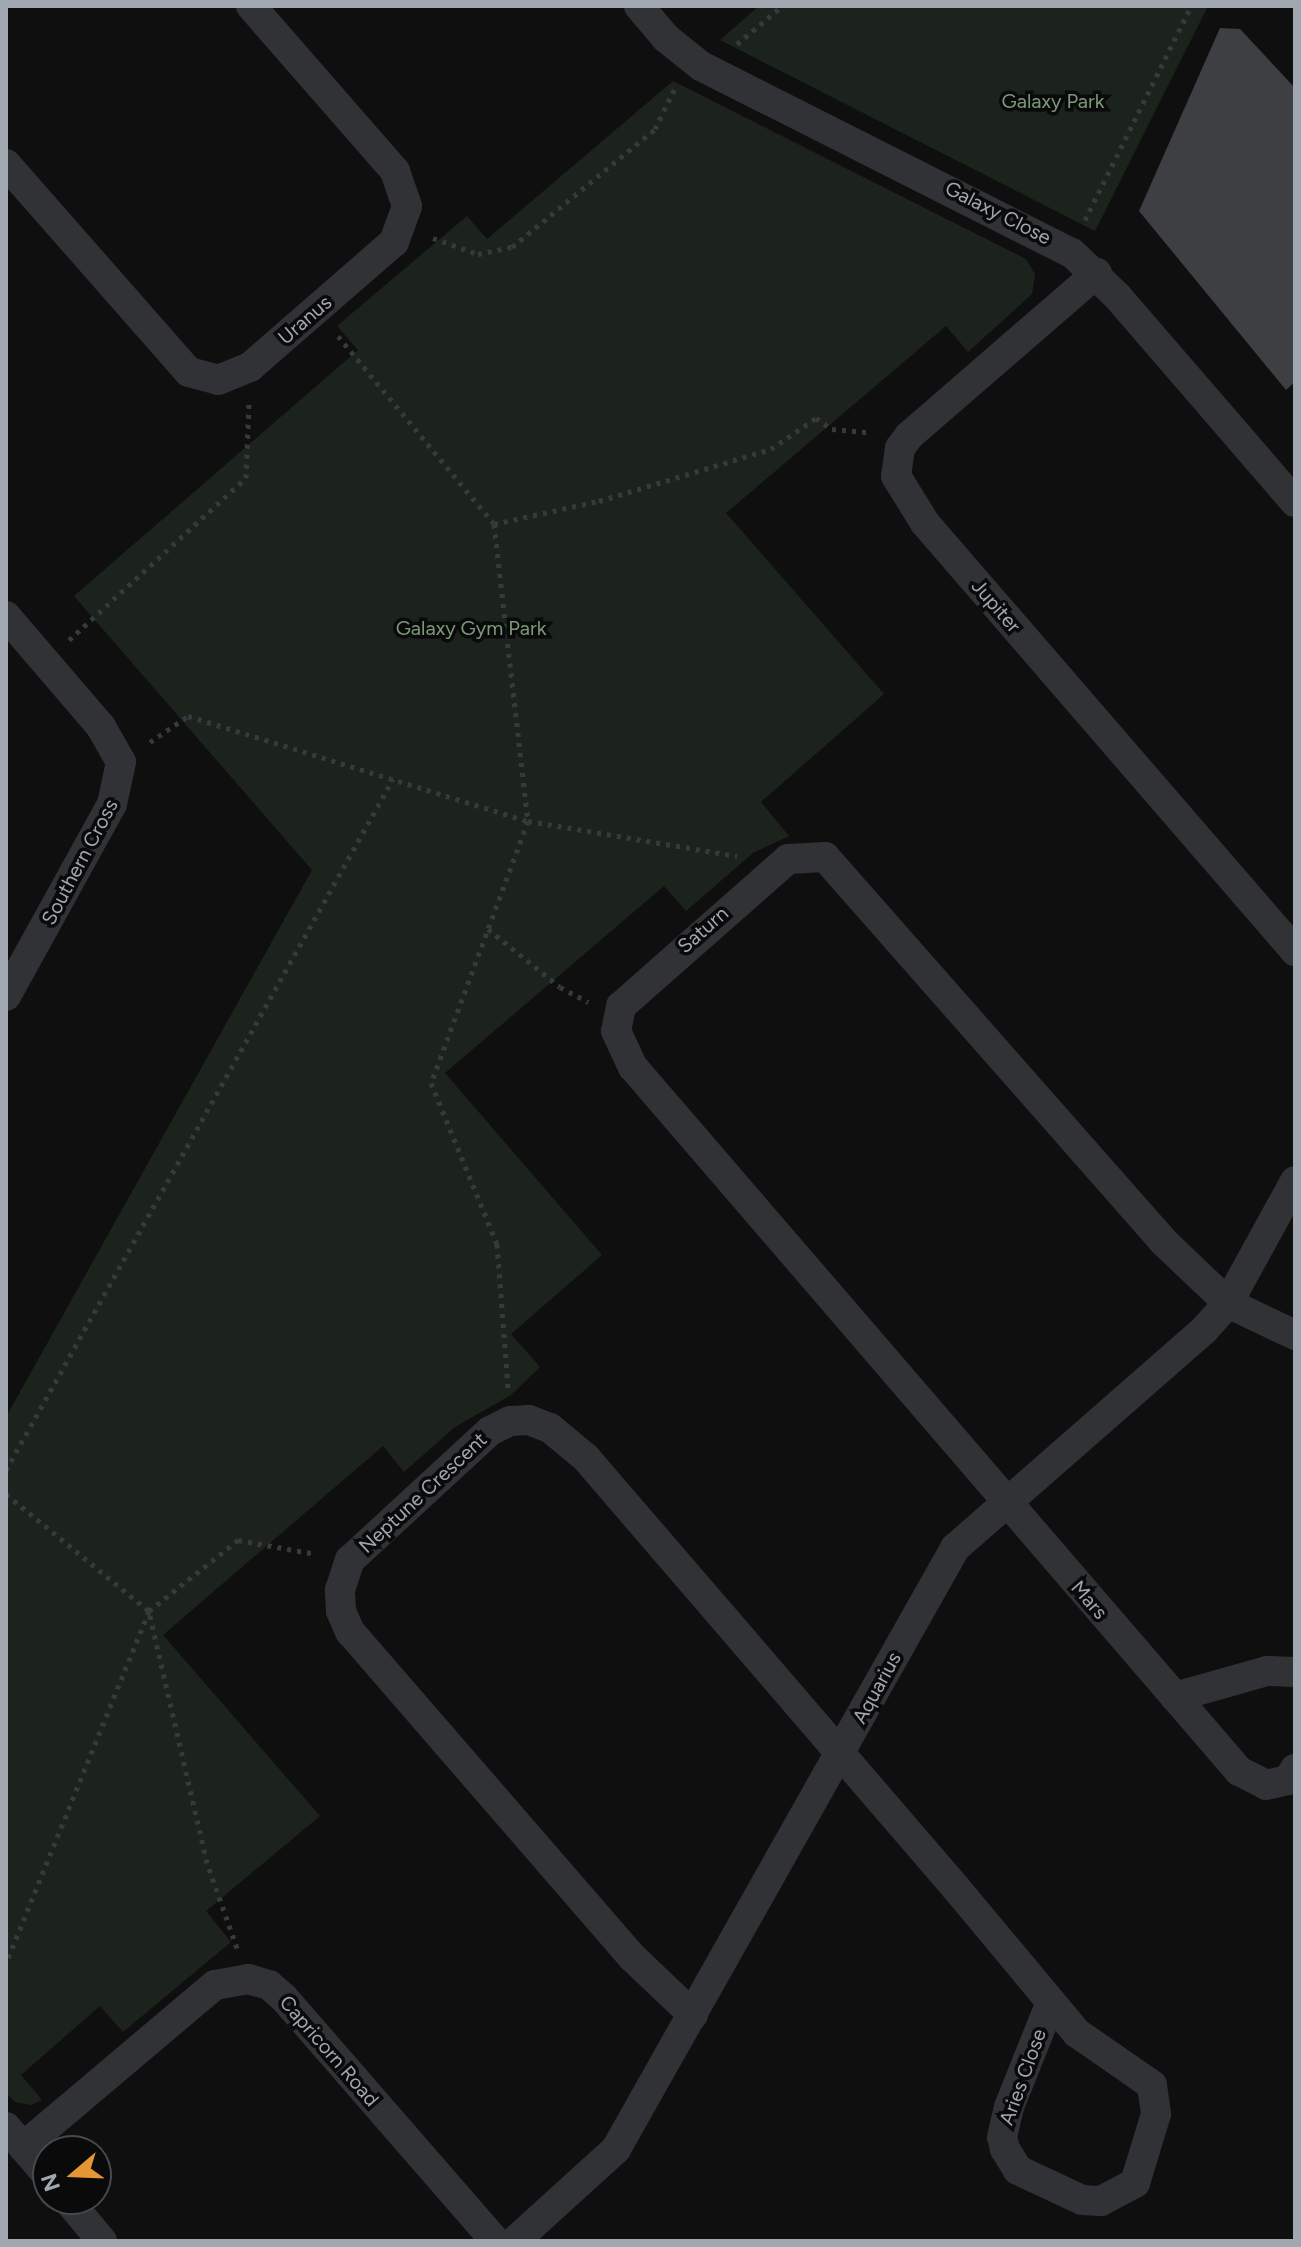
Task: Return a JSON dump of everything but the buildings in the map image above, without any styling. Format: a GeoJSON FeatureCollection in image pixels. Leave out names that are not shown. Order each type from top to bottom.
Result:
{"type":"FeatureCollection","features":[{"type":"Feature","properties":{"kind":"street","name":"Uranus"},"geometry":{"type":"LineString","coordinates":[[6,164],[189,372],[218,380],[250,367],[394,242],[406,216],[405,194],[395,171],[251,6]]}},
{"type":"Feature","properties":{"kind":"street","name":"Galaxy Close"},"geometry":{"type":"LineString","coordinates":[[639,6],[666,38],[701,66],[1072,253],[1097,273],[1295,502]]}},
{"type":"Feature","properties":{"kind":"street"},"geometry":{"type":"LineString","coordinates":[[909,436],[1097,273]]}},
{"type":"Feature","properties":{"kind":"street","name":"Jupiter"},"geometry":{"type":"LineString","coordinates":[[909,436],[900,448],[896,476],[910,505],[1295,951]]}},
{"type":"Feature","properties":{"kind":"street"},"geometry":{"type":"LineString","coordinates":[[6,616],[101,727],[121,762]]}},
{"type":"Feature","properties":{"kind":"street","name":"Southern Cross"},"geometry":{"type":"LineString","coordinates":[[6,996],[112,804],[121,762]]}},
{"type":"Feature","properties":{"kind":"street"},"geometry":{"type":"LineString","coordinates":[[782,864],[806,854],[835,865],[1164,1242],[1228,1303],[1295,1335]]}},
{"type":"Feature","properties":{"kind":"street","name":"Saturn"},"geometry":{"type":"LineString","coordinates":[[617,1018],[627,996],[782,864]]}},
{"type":"Feature","properties":{"kind":"street"},"geometry":{"type":"LineString","coordinates":[[617,1018],[619,1044],[633,1067],[1003,1503]]}},
{"type":"Feature","properties":{"kind":"street","name":"Aquarius"},"geometry":{"type":"LineString","coordinates":[[515,2241],[616,2149],[955,1548],[1228,1303],[1295,1181]]}},
{"type":"Feature","properties":{"kind":"street","name":"Neptune Crescent"},"geometry":{"type":"LineString","coordinates":[[693,2015],[632,1957],[350,1632],[341,1611],[340,1590],[350,1560],[490,1431],[510,1421],[529,1420],[550,1428],[586,1458],[839,1756]]}},
{"type":"Feature","properties":{"kind":"street","name":"Mars"},"geometry":{"type":"LineString","coordinates":[[1003,1503],[1247,1779],[1277,1783],[1288,1780],[1295,1769]]}},
{"type":"Feature","properties":{"kind":"street"},"geometry":{"type":"LineString","coordinates":[[1175,1697],[1267,1671],[1295,1672]]}},
{"type":"Feature","properties":{"kind":"street","name":"Aries Close"},"geometry":{"type":"LineString","coordinates":[[839,1756],[1051,2002],[1077,2033],[1144,2075],[1156,2095],[1156,2114],[1135,2183],[1109,2199],[1082,2200],[1018,2170],[1005,2149],[1002,2137],[1009,2107],[1051,2002]]}},
{"type":"Feature","properties":{"kind":"street"},"geometry":{"type":"LineString","coordinates":[[32,2158],[14,2137],[215,1985],[248,1979]]}},
{"type":"Feature","properties":{"kind":"street","name":"Capricorn Road"},"geometry":{"type":"LineString","coordinates":[[248,1979],[269,1985],[284,1998],[495,2241]]}},
{"type":"Feature","properties":{"kind":"street"},"geometry":{"type":"LineString","coordinates":[[80,2215],[102,2241]]}},
{"type":"Feature","properties":{"kind":"path"},"geometry":{"type":"LineString","coordinates":[[729,51],[782,6]]}},
{"type":"Feature","properties":{"kind":"path"},"geometry":{"type":"LineString","coordinates":[[1072,253],[1191,6]]}},
{"type":"Feature","properties":{"kind":"path"},"geometry":{"type":"LineString","coordinates":[[423,232],[478,254],[512,247],[655,129],[679,80]]}},
{"type":"Feature","properties":{"kind":"path"},"geometry":{"type":"LineString","coordinates":[[316,310],[494,524],[528,821],[431,1083],[497,1244],[510,1421]]}},
{"type":"Feature","properties":{"kind":"path"},"geometry":{"type":"LineString","coordinates":[[45,662],[246,478],[250,367]]}},
{"type":"Feature","properties":{"kind":"path"},"geometry":{"type":"LineString","coordinates":[[494,524],[599,501],[771,449],[816,418],[832,429],[909,436]]}},
{"type":"Feature","properties":{"kind":"path"},"geometry":{"type":"LineString","coordinates":[[121,762],[188,716],[528,821],[782,864]]}},
{"type":"Feature","properties":{"kind":"path"},"geometry":{"type":"LineString","coordinates":[[6,1470],[393,779]]}},
{"type":"Feature","properties":{"kind":"path"},"geometry":{"type":"LineString","coordinates":[[488,929],[560,987],[617,1018]]}},
{"type":"Feature","properties":{"kind":"path"},"geometry":{"type":"LineString","coordinates":[[6,1494],[149,1611],[207,1863],[248,1979]]}},
{"type":"Feature","properties":{"kind":"path"},"geometry":{"type":"LineString","coordinates":[[6,1964],[149,1611],[238,1540],[350,1560]]}},
{"type":"Feature","properties":{"kind":"green space","name":"Galaxy Park"},"geometry":{"type":"Polygon","coordinates":[[[759,6],[1208,6],[1095,231],[720,40],[759,6]]]}},
{"type":"Feature","properties":{"kind":"green space","name":"Galaxy Gym Park"},"geometry":{"type":"Polygon","coordinates":[[[673,81],[1026,259],[1035,274],[1032,294],[968,352],[946,326],[726,513],[884,694],[761,802],[789,836],[753,853],[686,911],[664,886],[445,1073],[602,1255],[511,1334],[540,1367],[511,1395],[455,1427],[404,1472],[383,1446],[163,1635],[320,1816],[206,1911],[231,1942],[123,2032],[100,2006],[21,2075],[42,2100],[31,2105],[15,2102],[6,2093],[6,1417],[312,870],[74,596],[358,350],[337,326],[467,216],[487,239],[673,81]]]}}]}
